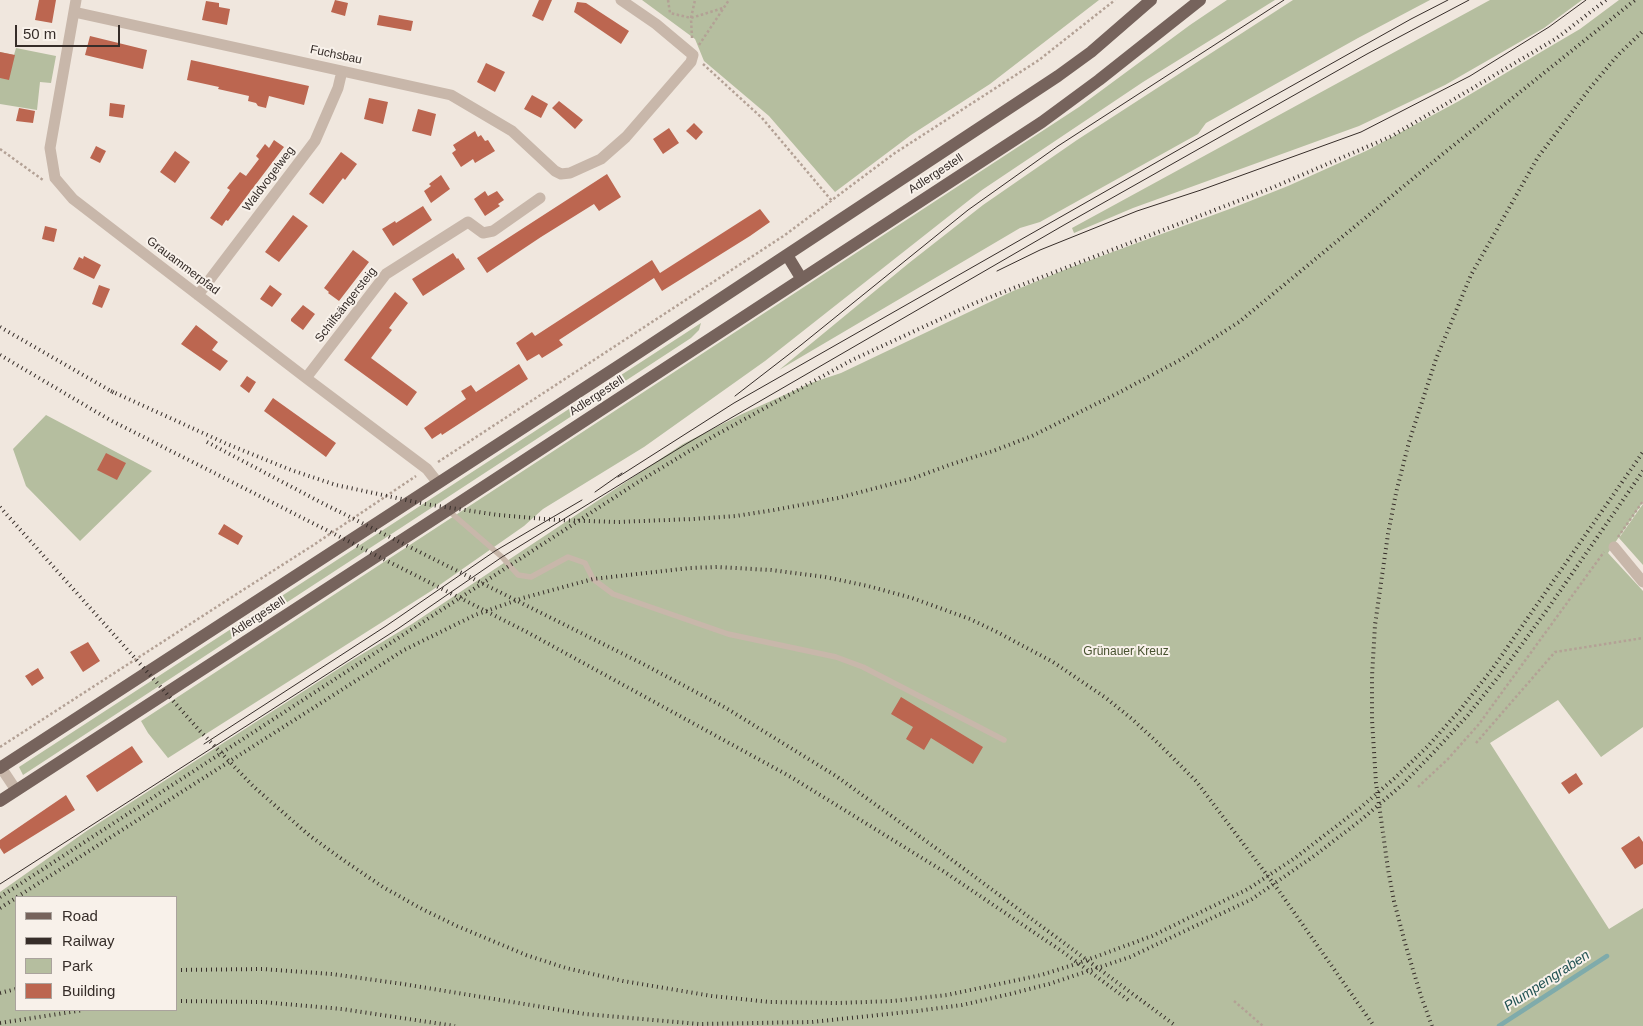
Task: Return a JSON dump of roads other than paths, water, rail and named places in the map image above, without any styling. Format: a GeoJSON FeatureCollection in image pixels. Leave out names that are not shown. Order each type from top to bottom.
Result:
{"type":"FeatureCollection","features":[{"type":"Feature","properties":{"kind":"main road","name":"Adlergestell"},"geometry":{"type":"LineString","coordinates":[[0,767],[438,483],[1058,76],[1091,52],[1151,0]]}},
{"type":"Feature","properties":{"kind":"main road","name":"Adlergestell"},"geometry":{"type":"LineString","coordinates":[[0,801],[1042,122],[1099,80],[1200,0]]}},
{"type":"Feature","properties":{"kind":"main road"},"geometry":{"type":"LineString","coordinates":[[787,255],[801,278]]}},
{"type":"Feature","properties":{"kind":"street","name":"Fuchsbau"},"geometry":{"type":"LineString","coordinates":[[75,6],[342,71],[451,95],[512,131],[561,174],[570,173],[601,160],[626,137],[691,62],[693,55],[656,24],[621,0]]}},
{"type":"Feature","properties":{"kind":"street","name":"Grauammerpfad"},"geometry":{"type":"LineString","coordinates":[[75,6],[50,148],[55,178],[73,199],[428,469],[438,483]]}},
{"type":"Feature","properties":{"kind":"street","name":"Waldvogelweg"},"geometry":{"type":"LineString","coordinates":[[198,295],[315,141],[338,88],[342,71]]}},
{"type":"Feature","properties":{"kind":"street","name":"Schilfsängersteig"},"geometry":{"type":"LineString","coordinates":[[306,378],[386,274],[468,222],[483,233],[493,231],[540,198]]}},
{"type":"Feature","properties":{"kind":"street"},"geometry":{"type":"LineString","coordinates":[[1614,547],[1643,582]]}},
{"type":"Feature","properties":{"kind":"street"},"geometry":{"type":"LineString","coordinates":[[0,767],[16,790]]}},
{"type":"Feature","properties":{"kind":"lane"},"geometry":{"type":"LineString","coordinates":[[448,510],[502,557],[518,575],[531,577],[568,557],[585,563],[593,579],[613,594],[728,634],[836,657],[863,667],[1004,740]]}},
{"type":"Feature","properties":{"kind":"waterway","name":"Plumpengraben"},"geometry":{"type":"LineString","coordinates":[[1499,1026],[1607,956]]}},
{"type":"Feature","properties":{"kind":"tram line"},"geometry":{"type":"LineString","coordinates":[[735,396],[968,210],[1058,146],[1284,0]]}},
{"type":"Feature","properties":{"kind":"tram line"},"geometry":{"type":"LineString","coordinates":[[618,477],[734,403],[1229,121],[1448,0]]}},
{"type":"Feature","properties":{"kind":"tram line"},"geometry":{"type":"LineString","coordinates":[[0,884],[399,628],[502,557],[686,444],[1064,225],[1367,54],[1469,0]]}},
{"type":"Feature","properties":{"kind":"tram line"},"geometry":{"type":"LineString","coordinates":[[997,271],[1040,250],[1137,211],[1361,132],[1470,76],[1549,27],[1586,0]]}},
{"type":"Feature","properties":{"kind":"tram line"},"geometry":{"type":"LineString","coordinates":[[595,492],[622,473]]}},
{"type":"Feature","properties":{"kind":"tram line"},"geometry":{"type":"LineString","coordinates":[[204,744],[386,626],[495,551],[582,500]]}},
{"type":"Feature","properties":{"kind":"railway"},"geometry":{"type":"LineString","coordinates":[[0,897],[635,484],[714,436],[852,360],[975,303],[1274,187],[1392,136],[1557,38],[1606,0]]}},
{"type":"Feature","properties":{"kind":"railway"},"geometry":{"type":"LineString","coordinates":[[111,391],[227,444],[291,470],[336,485],[425,504],[498,515],[557,520],[618,522],[693,519],[736,516],[838,498],[914,478],[1032,436],[1180,360],[1239,322],[1444,153],[1635,0]]}},
{"type":"Feature","properties":{"kind":"railway"},"geometry":{"type":"LineString","coordinates":[[1432,1026],[1420,993],[1394,901],[1376,783],[1372,720],[1375,625],[1396,493],[1409,442],[1436,359],[1471,275],[1538,157],[1590,88],[1617,56],[1643,31]]}},
{"type":"Feature","properties":{"kind":"railway"},"geometry":{"type":"LineString","coordinates":[[0,327],[116,394]]}},
{"type":"Feature","properties":{"kind":"railway"},"geometry":{"type":"LineString","coordinates":[[0,355],[110,420],[525,631],[791,777],[943,871],[1063,952],[1131,1002]]}},
{"type":"Feature","properties":{"kind":"railway"},"geometry":{"type":"LineString","coordinates":[[207,442],[324,504],[645,665],[726,708],[836,776],[1176,1026]]}},
{"type":"Feature","properties":{"kind":"railway"},"geometry":{"type":"LineString","coordinates":[[0,507],[200,731],[254,787],[310,836],[383,887],[457,926],[526,955],[566,968],[623,981],[712,996],[770,1002],[838,1003],[893,1001],[947,995],[1041,975],[1076,964],[1152,936],[1248,889],[1295,858],[1360,808],[1396,777],[1428,746],[1460,710],[1493,668],[1643,452]]}},
{"type":"Feature","properties":{"kind":"railway"},"geometry":{"type":"LineString","coordinates":[[178,970],[262,969],[332,974],[585,1014],[699,1024],[812,1022],[962,1005],[1049,984],[1130,957],[1252,899],[1314,856],[1361,820],[1403,784],[1468,715],[1499,676],[1643,471]]}},
{"type":"Feature","properties":{"kind":"railway"},"geometry":{"type":"LineString","coordinates":[[19,896],[404,650],[475,615],[523,598],[593,579],[690,568],[717,567],[771,570],[825,577],[868,586],[912,598],[970,619],[1053,662],[1106,698],[1132,719],[1196,781],[1279,891],[1374,1026]]}},
{"type":"Feature","properties":{"kind":"railway"},"geometry":{"type":"LineString","coordinates":[[0,908],[15,899]]}},
{"type":"Feature","properties":{"kind":"railway"},"geometry":{"type":"LineString","coordinates":[[0,993],[15,989]]}},
{"type":"Feature","properties":{"kind":"railway"},"geometry":{"type":"LineString","coordinates":[[178,1001],[262,1002],[342,1009],[455,1026]]}},
{"type":"Feature","properties":{"kind":"railway"},"geometry":{"type":"LineString","coordinates":[[0,1023],[78,1011]]}},
{"type":"Feature","properties":{"kind":"park label","name":"Grünauer Kreuz"},"geometry":{"type":"Point","coordinates":[1126,652]}}]}
